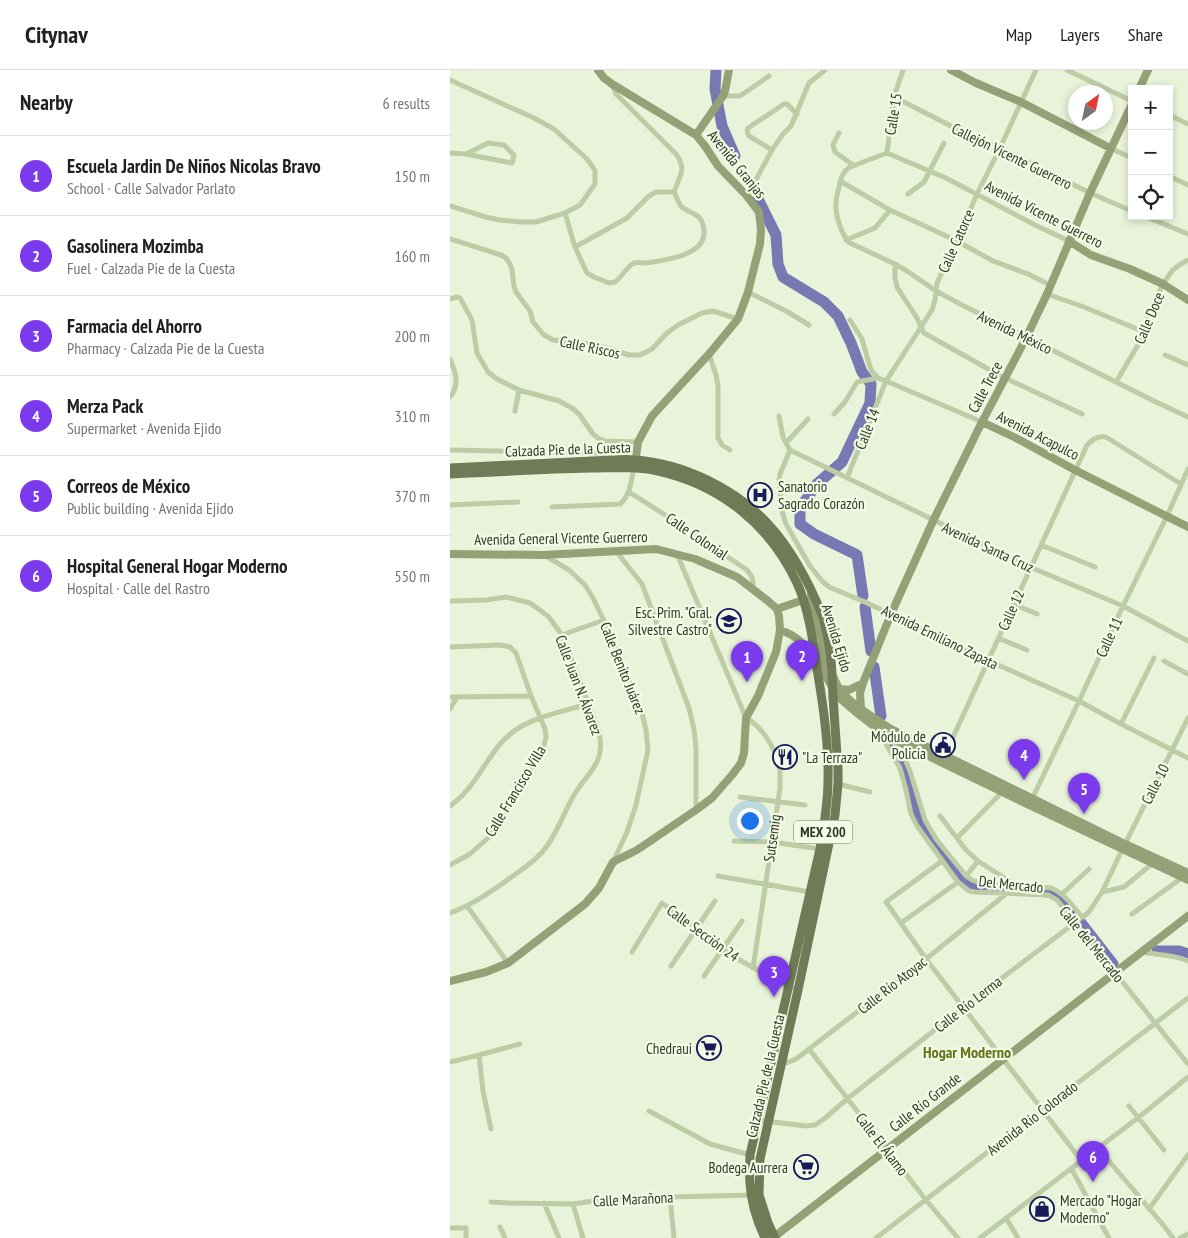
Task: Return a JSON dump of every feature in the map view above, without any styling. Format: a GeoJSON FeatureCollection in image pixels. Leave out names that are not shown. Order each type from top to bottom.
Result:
{"type":"FeatureCollection","features":[{"type":"Feature","properties":{"kind":"main road","name":"Avenida Granjas"},"geometry":{"type":"LineString","coordinates":[[598,70],[612,84],[696,135],[718,166],[747,196],[759,212],[761,229],[760,244],[748,292],[738,319],[709,354],[652,416],[638,442],[635,464]]}},
{"type":"Feature","properties":{"kind":"main road"},"geometry":{"type":"LineString","coordinates":[[696,135],[723,96],[728,70]]}},
{"type":"Feature","properties":{"kind":"main road"},"geometry":{"type":"LineString","coordinates":[[951,70],[1021,102],[1110,148]]}},
{"type":"Feature","properties":{"kind":"main road"},"geometry":{"type":"LineString","coordinates":[[1141,85],[1148,70]]}},
{"type":"Feature","properties":{"kind":"main road","name":"Calle Trece"},"geometry":{"type":"LineString","coordinates":[[861,708],[860,693],[863,683],[891,614],[982,422],[1047,294],[1090,193],[1128,111]]}},
{"type":"Feature","properties":{"kind":"main road","name":"Avenida Vicente Guerrero"},"geometry":{"type":"LineString","coordinates":[[1069,241],[1092,256],[1130,269],[1163,284],[1188,300]]}},
{"type":"Feature","properties":{"kind":"main road","name":"Avenida Acapulco"},"geometry":{"type":"LineString","coordinates":[[982,422],[1188,526]]}},
{"type":"Feature","properties":{"kind":"main road","name":"Calzada Pie de la Cuesta"},"geometry":{"type":"LineString","coordinates":[[450,468],[612,460],[635,464],[681,477],[714,491],[750,517],[778,549],[798,584],[815,658],[822,701],[828,780],[826,811],[820,849],[810,892],[782,1063],[760,1159],[755,1195],[755,1213],[765,1238]]}},
{"type":"Feature","properties":{"kind":"main road","name":"Calzada Pie de la Cuesta"},"geometry":{"type":"LineString","coordinates":[[450,474],[635,464],[664,465],[680,470],[720,486],[754,510],[769,524],[797,563],[823,617],[832,659],[837,738],[838,784],[832,829],[794,989],[772,1061],[750,1155],[750,1184],[775,1238]]}},
{"type":"Feature","properties":{"kind":"main road","name":"Avenida General Vicente Guerrero"},"geometry":{"type":"LineString","coordinates":[[450,554],[542,555],[656,549],[695,559],[737,577],[777,609]]}},
{"type":"Feature","properties":{"kind":"main road","name":"Avenida Ejido"},"geometry":{"type":"LineString","coordinates":[[810,589],[812,606],[830,670],[840,689],[889,732],[895,740],[943,759]]}},
{"type":"Feature","properties":{"kind":"main road"},"geometry":{"type":"LineString","coordinates":[[450,981],[486,972],[508,963],[585,904],[599,888],[613,862],[637,850],[712,798],[741,763],[744,753],[746,718],[758,696],[776,652],[780,630],[777,609],[803,600]]}},
{"type":"Feature","properties":{"kind":"main road","name":"Avenida Ejido"},"geometry":{"type":"LineString","coordinates":[[803,600],[808,608],[824,673],[837,696],[857,713],[889,732],[943,759],[1186,877]]}},
{"type":"Feature","properties":{"kind":"main road"},"geometry":{"type":"LineString","coordinates":[[780,630],[791,634],[801,641],[815,658]]}},
{"type":"Feature","properties":{"kind":"main road"},"geometry":{"type":"LineString","coordinates":[[840,689],[849,690],[863,683]]}},
{"type":"Feature","properties":{"kind":"main road"},"geometry":{"type":"LineString","coordinates":[[822,701],[833,698]]}},
{"type":"Feature","properties":{"kind":"main road","name":"Avenida Ejido"},"geometry":{"type":"LineString","coordinates":[[1124,847],[1186,877]]}},
{"type":"Feature","properties":{"kind":"main road","name":"Calle Río Grande"},"geometry":{"type":"LineString","coordinates":[[775,1238],[1188,916]]}},
{"type":"Feature","properties":{"kind":"street"},"geometry":{"type":"LineString","coordinates":[[747,196],[772,150],[791,126],[809,83],[825,70]]}},
{"type":"Feature","properties":{"kind":"street","name":"Calle 15"},"geometry":{"type":"LineString","coordinates":[[840,181],[842,174],[846,170],[887,153],[894,97],[903,70]]}},
{"type":"Feature","properties":{"kind":"street","name":"Calle Catorce"},"geometry":{"type":"LineString","coordinates":[[886,381],[932,310],[937,284],[1036,70]]}},
{"type":"Feature","properties":{"kind":"street"},"geometry":{"type":"LineString","coordinates":[[1067,70],[1128,101]]}},
{"type":"Feature","properties":{"kind":"street"},"geometry":{"type":"LineString","coordinates":[[723,96],[740,96],[769,76]]}},
{"type":"Feature","properties":{"kind":"street"},"geometry":{"type":"LineString","coordinates":[[450,80],[554,129],[587,159],[595,171],[595,184],[580,205],[565,213],[536,222],[486,218],[450,206]]}},
{"type":"Feature","properties":{"kind":"street"},"geometry":{"type":"LineString","coordinates":[[565,213],[575,247],[587,273],[609,283],[616,282],[630,266],[636,263],[668,259],[687,254],[700,244],[703,238],[703,228],[698,216],[682,207],[674,192],[683,169],[682,161],[616,94],[612,84]]}},
{"type":"Feature","properties":{"kind":"street","name":"Callejón Vicente Guerrero"},"geometry":{"type":"LineString","coordinates":[[894,97],[1090,193],[1128,209]]}},
{"type":"Feature","properties":{"kind":"street"},"geometry":{"type":"LineString","coordinates":[[772,150],[749,136],[748,128],[784,104],[787,104],[797,114]]}},
{"type":"Feature","properties":{"kind":"street"},"geometry":{"type":"LineString","coordinates":[[1173,117],[1188,124]]}},
{"type":"Feature","properties":{"kind":"street"},"geometry":{"type":"LineString","coordinates":[[839,133],[833,145],[835,152],[853,166]]}},
{"type":"Feature","properties":{"kind":"street"},"geometry":{"type":"LineString","coordinates":[[450,153],[466,154],[512,163],[514,155],[504,145],[488,143],[466,154]]}},
{"type":"Feature","properties":{"kind":"street"},"geometry":{"type":"LineString","coordinates":[[908,194],[924,182],[944,143]]}},
{"type":"Feature","properties":{"kind":"street"},"geometry":{"type":"LineString","coordinates":[[1110,148],[1128,156]]}},
{"type":"Feature","properties":{"kind":"street","name":"Avenida Vicente Guerrero"},"geometry":{"type":"LineString","coordinates":[[887,153],[931,171],[1069,241]]}},
{"type":"Feature","properties":{"kind":"street"},"geometry":{"type":"LineString","coordinates":[[1173,178],[1188,185]]}},
{"type":"Feature","properties":{"kind":"street"},"geometry":{"type":"LineString","coordinates":[[890,210],[875,228],[846,240],[836,210],[840,181],[890,210],[957,241],[993,261],[1028,274],[1050,285]]}},
{"type":"Feature","properties":{"kind":"street"},"geometry":{"type":"LineString","coordinates":[[575,247],[627,218],[649,196],[656,192],[674,192]]}},
{"type":"Feature","properties":{"kind":"street"},"geometry":{"type":"LineString","coordinates":[[1154,220],[1188,234]]}},
{"type":"Feature","properties":{"kind":"street","name":"Calle Riscos"},"geometry":{"type":"LineString","coordinates":[[450,239],[506,258],[512,270],[516,292],[530,311],[533,322],[544,335],[553,340],[590,344],[629,355],[640,355],[652,349],[678,325],[702,313],[713,311],[738,319]]}},
{"type":"Feature","properties":{"kind":"street","name":"Avenida México"},"geometry":{"type":"LineString","coordinates":[[846,240],[850,244],[895,264],[936,292],[1188,417]]}},
{"type":"Feature","properties":{"kind":"street","name":"Calle Doce"},"geometry":{"type":"LineString","coordinates":[[1116,382],[1138,345],[1151,309],[1163,284],[1172,271],[1188,260]]}},
{"type":"Feature","properties":{"kind":"street"},"geometry":{"type":"LineString","coordinates":[[895,264],[897,287],[924,333],[1034,393],[1082,414]]}},
{"type":"Feature","properties":{"kind":"street"},"geometry":{"type":"LineString","coordinates":[[748,292],[809,325]]}},
{"type":"Feature","properties":{"kind":"street"},"geometry":{"type":"LineString","coordinates":[[1047,294],[1142,331]]}},
{"type":"Feature","properties":{"kind":"street"},"geometry":{"type":"LineString","coordinates":[[450,299],[460,298],[472,320],[477,353],[488,372],[497,379],[519,390],[559,401],[572,408],[598,438],[638,442]]}},
{"type":"Feature","properties":{"kind":"street"},"geometry":{"type":"LineString","coordinates":[[850,320],[862,339],[871,370],[878,378]]}},
{"type":"Feature","properties":{"kind":"street"},"geometry":{"type":"LineString","coordinates":[[709,354],[718,386],[718,438],[722,445],[730,450]]}},
{"type":"Feature","properties":{"kind":"street"},"geometry":{"type":"LineString","coordinates":[[1165,356],[1188,365]]}},
{"type":"Feature","properties":{"kind":"street"},"geometry":{"type":"LineString","coordinates":[[450,359],[457,383],[450,397]]}},
{"type":"Feature","properties":{"kind":"street"},"geometry":{"type":"LineString","coordinates":[[834,414],[845,402],[857,382],[878,378]]}},
{"type":"Feature","properties":{"kind":"street","name":"Avenida Acapulco"},"geometry":{"type":"LineString","coordinates":[[878,378],[982,422]]}},
{"type":"Feature","properties":{"kind":"street","name":"Calle 14"},"geometry":{"type":"LineString","coordinates":[[847,478],[886,381]]}},
{"type":"Feature","properties":{"kind":"street"},"geometry":{"type":"LineString","coordinates":[[515,412],[519,390]]}},
{"type":"Feature","properties":{"kind":"street"},"geometry":{"type":"LineString","coordinates":[[779,416],[782,437],[790,450]]}},
{"type":"Feature","properties":{"kind":"street"},"geometry":{"type":"LineString","coordinates":[[786,443],[808,419]]}},
{"type":"Feature","properties":{"kind":"street","name":"Calle 12"},"geometry":{"type":"LineString","coordinates":[[943,759],[1075,470],[1092,439],[1100,436],[1106,437],[1181,484]]}},
{"type":"Feature","properties":{"kind":"street"},"geometry":{"type":"LineString","coordinates":[[450,450],[598,453],[612,460]]}},
{"type":"Feature","properties":{"kind":"street","name":"Avenida Santa Cruz"},"geometry":{"type":"LineString","coordinates":[[790,450],[1030,567],[1123,606],[1188,641]]}},
{"type":"Feature","properties":{"kind":"street","name":"Avenida Emiliano Zapata"},"geometry":{"type":"LineString","coordinates":[[790,450],[779,481],[782,511],[786,524],[810,566],[829,587],[1079,702],[1188,758]]}},
{"type":"Feature","properties":{"kind":"street"},"geometry":{"type":"LineString","coordinates":[[552,507],[620,504],[625,500],[629,492],[635,464]]}},
{"type":"Feature","properties":{"kind":"street","name":"Calle 11"},"geometry":{"type":"LineString","coordinates":[[1031,802],[1186,477],[1188,469]]}},
{"type":"Feature","properties":{"kind":"street","name":"Calle Colonial"},"geometry":{"type":"LineString","coordinates":[[629,492],[747,570],[752,577],[754,590]]}},
{"type":"Feature","properties":{"kind":"street"},"geometry":{"type":"LineString","coordinates":[[450,505],[518,502]]}},
{"type":"Feature","properties":{"kind":"street"},"geometry":{"type":"LineString","coordinates":[[1041,544],[1095,566]]}},
{"type":"Feature","properties":{"kind":"street"},"geometry":{"type":"LineString","coordinates":[[616,551],[642,584],[689,708],[696,749],[696,810]]}},
{"type":"Feature","properties":{"kind":"street"},"geometry":{"type":"LineString","coordinates":[[677,554],[746,718]]}},
{"type":"Feature","properties":{"kind":"street","name":"Calle Benito Juárez"},"geometry":{"type":"LineString","coordinates":[[542,555],[569,570],[585,585],[593,598],[642,713],[646,730],[648,750],[636,805],[627,832],[613,862]]}},
{"type":"Feature","properties":{"kind":"street","name":"Calle Juan N. Álvarez"},"geometry":{"type":"LineString","coordinates":[[450,601],[486,600],[506,597],[530,603],[548,616],[562,635],[601,742],[596,765],[574,794],[547,846],[536,860],[486,895],[450,913]]}},
{"type":"Feature","properties":{"kind":"street"},"geometry":{"type":"LineString","coordinates":[[1014,604],[1037,614]]}},
{"type":"Feature","properties":{"kind":"street"},"geometry":{"type":"LineString","coordinates":[[562,635],[604,620]]}},
{"type":"Feature","properties":{"kind":"street"},"geometry":{"type":"LineString","coordinates":[[998,638],[1027,650]]}},
{"type":"Feature","properties":{"kind":"street","name":"Calle Francisco Villa"},"geometry":{"type":"LineString","coordinates":[[450,647],[500,645],[510,647],[516,653],[545,729],[546,737],[544,745],[504,815],[489,837],[470,854],[450,865]]}},
{"type":"Feature","properties":{"kind":"street"},"geometry":{"type":"LineString","coordinates":[[1121,724],[1154,658]]}},
{"type":"Feature","properties":{"kind":"street"},"geometry":{"type":"LineString","coordinates":[[1164,661],[1188,674]]}},
{"type":"Feature","properties":{"kind":"street"},"geometry":{"type":"LineString","coordinates":[[450,697],[531,696]]}},
{"type":"Feature","properties":{"kind":"street"},"geometry":{"type":"LineString","coordinates":[[450,709],[457,697]]}},
{"type":"Feature","properties":{"kind":"street"},"geometry":{"type":"LineString","coordinates":[[450,806],[467,792],[501,742],[520,726],[588,704]]}},
{"type":"Feature","properties":{"kind":"street","name":"Sutsemig"},"geometry":{"type":"LineString","coordinates":[[746,718],[758,726],[771,744],[780,770],[780,788],[754,968]]}},
{"type":"Feature","properties":{"kind":"street","name":"Calle 10"},"geometry":{"type":"LineString","coordinates":[[1124,847],[1188,718]]}},
{"type":"Feature","properties":{"kind":"street","name":"Calle del Mercado"},"geometry":{"type":"LineString","coordinates":[[889,732],[886,744],[900,768],[911,814],[917,826],[958,882],[975,892],[1048,895],[1057,900],[1078,920],[1115,972],[1188,1064]]}},
{"type":"Feature","properties":{"kind":"street","name":"Del Mercado"},"geometry":{"type":"LineString","coordinates":[[895,740],[895,749],[905,759],[925,820],[936,839],[966,876],[980,883],[1051,888],[1067,899],[1078,920]]}},
{"type":"Feature","properties":{"kind":"street"},"geometry":{"type":"LineString","coordinates":[[838,784],[870,792]]}},
{"type":"Feature","properties":{"kind":"street"},"geometry":{"type":"LineString","coordinates":[[956,838],[1004,789]]}},
{"type":"Feature","properties":{"kind":"street"},"geometry":{"type":"LineString","coordinates":[[740,797],[805,805]]}},
{"type":"Feature","properties":{"kind":"street"},"geometry":{"type":"LineString","coordinates":[[940,816],[966,850],[978,861],[1016,886]]}},
{"type":"Feature","properties":{"kind":"street"},"geometry":{"type":"LineString","coordinates":[[734,842],[772,842],[820,849]]}},
{"type":"Feature","properties":{"kind":"street","name":"Calle Río Lerma"},"geometry":{"type":"LineString","coordinates":[[757,1120],[806,1126],[824,1119],[1094,906],[1124,847]]}},
{"type":"Feature","properties":{"kind":"street"},"geometry":{"type":"LineString","coordinates":[[942,861],[886,902],[926,959],[1081,1160]]}},
{"type":"Feature","properties":{"kind":"street"},"geometry":{"type":"LineString","coordinates":[[966,876],[978,861]]}},
{"type":"Feature","properties":{"kind":"street"},"geometry":{"type":"LineString","coordinates":[[1102,892],[1124,887],[1154,863]]}},
{"type":"Feature","properties":{"kind":"street"},"geometry":{"type":"LineString","coordinates":[[1062,894],[1089,869]]}},
{"type":"Feature","properties":{"kind":"street"},"geometry":{"type":"LineString","coordinates":[[718,876],[810,892]]}},
{"type":"Feature","properties":{"kind":"street"},"geometry":{"type":"LineString","coordinates":[[1132,914],[1186,877]]}},
{"type":"Feature","properties":{"kind":"street"},"geometry":{"type":"LineString","coordinates":[[901,923],[958,882]]}},
{"type":"Feature","properties":{"kind":"street","name":"Calle Río Atoyac"},"geometry":{"type":"LineString","coordinates":[[782,1063],[787,1064],[809,1049],[1007,894]]}},
{"type":"Feature","properties":{"kind":"street"},"geometry":{"type":"LineString","coordinates":[[671,966],[715,901]]}},
{"type":"Feature","properties":{"kind":"street","name":"Calle Sección 24"},"geometry":{"type":"LineString","coordinates":[[632,952],[662,903],[734,957],[794,989]]}},
{"type":"Feature","properties":{"kind":"street"},"geometry":{"type":"LineString","coordinates":[[467,906],[508,963]]}},
{"type":"Feature","properties":{"kind":"street"},"geometry":{"type":"LineString","coordinates":[[704,976],[742,921]]}},
{"type":"Feature","properties":{"kind":"street"},"geometry":{"type":"LineString","coordinates":[[1141,952],[1174,956],[1188,961]]}},
{"type":"Feature","properties":{"kind":"street","name":"Avenida Río Colorado"},"geometry":{"type":"LineString","coordinates":[[876,1238],[1188,998]]}},
{"type":"Feature","properties":{"kind":"street"},"geometry":{"type":"LineString","coordinates":[[450,1062],[520,1044]]}},
{"type":"Feature","properties":{"kind":"street","name":"Calle El Álamo"},"geometry":{"type":"LineString","coordinates":[[809,1049],[926,1200],[958,1238]]}},
{"type":"Feature","properties":{"kind":"street"},"geometry":{"type":"LineString","coordinates":[[479,1055],[483,1091],[491,1129]]}},
{"type":"Feature","properties":{"kind":"street"},"geometry":{"type":"LineString","coordinates":[[772,1061],[782,1063]]}},
{"type":"Feature","properties":{"kind":"street"},"geometry":{"type":"LineString","coordinates":[[980,1238],[1139,1117],[1188,1077]]}},
{"type":"Feature","properties":{"kind":"street"},"geometry":{"type":"LineString","coordinates":[[1129,1106],[1164,1150]]}},
{"type":"Feature","properties":{"kind":"street"},"geometry":{"type":"LineString","coordinates":[[648,1111],[710,1144],[750,1155]]}},
{"type":"Feature","properties":{"kind":"street"},"geometry":{"type":"LineString","coordinates":[[1098,1148],[1173,1238]]}},
{"type":"Feature","properties":{"kind":"street"},"geometry":{"type":"LineString","coordinates":[[1149,1209],[1188,1155]]}},
{"type":"Feature","properties":{"kind":"street"},"geometry":{"type":"LineString","coordinates":[[1071,1168],[1109,1238]]}},
{"type":"Feature","properties":{"kind":"street","name":"Calle Marañona"},"geometry":{"type":"LineString","coordinates":[[491,1202],[508,1204],[573,1204],[593,1201],[670,1197],[755,1195]]}},
{"type":"Feature","properties":{"kind":"street"},"geometry":{"type":"LineString","coordinates":[[670,1197],[674,1238]]}},
{"type":"Feature","properties":{"kind":"street"},"geometry":{"type":"LineString","coordinates":[[544,1203],[558,1238]]}},
{"type":"Feature","properties":{"kind":"street"},"geometry":{"type":"LineString","coordinates":[[573,1204],[583,1238]]}},
{"type":"Feature","properties":{"kind":"street"},"geometry":{"type":"LineString","coordinates":[[1006,1218],[1018,1238]]}},
{"type":"Feature","properties":{"kind":"street"},"geometry":{"type":"LineString","coordinates":[[500,1227],[505,1238]]}},
{"type":"Feature","properties":{"kind":"street"},"geometry":{"type":"LineString","coordinates":[[450,1228],[466,1228],[466,1238]]}},
{"type":"Feature","properties":{"kind":"street"},"geometry":{"type":"LineString","coordinates":[[1180,1238],[1188,1234]]}},
{"type":"Feature","properties":{"kind":"waterway"},"geometry":{"type":"LineString","coordinates":[[716,70],[715,89],[722,126],[735,156]]}},
{"type":"Feature","properties":{"kind":"waterway"},"geometry":{"type":"LineString","coordinates":[[758,199],[776,235],[778,264],[783,277],[824,302],[838,316],[862,372],[871,384],[870,403],[842,462],[817,484],[800,508],[800,524],[814,534],[857,555],[863,596]]}},
{"type":"Feature","properties":{"kind":"waterway"},"geometry":{"type":"LineString","coordinates":[[865,607],[871,651]]}},
{"type":"Feature","properties":{"kind":"waterway"},"geometry":{"type":"LineString","coordinates":[[874,667],[881,716]]}},
{"type":"Feature","properties":{"kind":"waterway"},"geometry":{"type":"LineString","coordinates":[[893,749],[906,775],[916,815],[939,849],[965,882],[978,887],[1049,892],[1058,896],[1113,964]]}},
{"type":"Feature","properties":{"kind":"waterway"},"geometry":{"type":"LineString","coordinates":[[1157,951],[1179,951],[1188,954]]}},
{"type":"Feature","properties":{"kind":"place","name":"Sanatorio Sagrado Corazón"},"geometry":{"type":"Point","coordinates":[760,495]}},
{"type":"Feature","properties":{"kind":"place","name":"Esc. Prim. \"Gral. Silvestre Castro\""},"geometry":{"type":"Point","coordinates":[729,621]}},
{"type":"Feature","properties":{"kind":"place","name":"Gasolinera Mozimba"},"geometry":{"type":"Point","coordinates":[802,681]}},
{"type":"Feature","properties":{"kind":"place","name":"Escuela Jardin De Niños Nicolas Bravo"},"geometry":{"type":"Point","coordinates":[747,682]}},
{"type":"Feature","properties":{"kind":"place","name":"Módulo de Policía"},"geometry":{"type":"Point","coordinates":[943,745]}},
{"type":"Feature","properties":{"kind":"place","name":"\"La Terraza\""},"geometry":{"type":"Point","coordinates":[785,757]}},
{"type":"Feature","properties":{"kind":"place","name":"Merza Pack"},"geometry":{"type":"Point","coordinates":[1024,780]}},
{"type":"Feature","properties":{"kind":"place","name":"Correos de México"},"geometry":{"type":"Point","coordinates":[1084,814]}},
{"type":"Feature","properties":{"kind":"place","name":"Farmacia del Ahorro"},"geometry":{"type":"Point","coordinates":[774,997]}},
{"type":"Feature","properties":{"kind":"place","name":"Chedraui"},"geometry":{"type":"Point","coordinates":[709,1048]}},
{"type":"Feature","properties":{"kind":"place","name":"Bodega Aurrera"},"geometry":{"type":"Point","coordinates":[806,1167]}},
{"type":"Feature","properties":{"kind":"place","name":"Hospital General Hogar Moderno"},"geometry":{"type":"Point","coordinates":[1093,1182]}},
{"type":"Feature","properties":{"kind":"place","name":"Mercado \"Hogar Moderno\""},"geometry":{"type":"Point","coordinates":[1042,1209]}},
{"type":"Feature","properties":{"kind":"district","name":"Hogar Moderno"},"geometry":{"type":"Point","coordinates":[967,1052]}}]}
